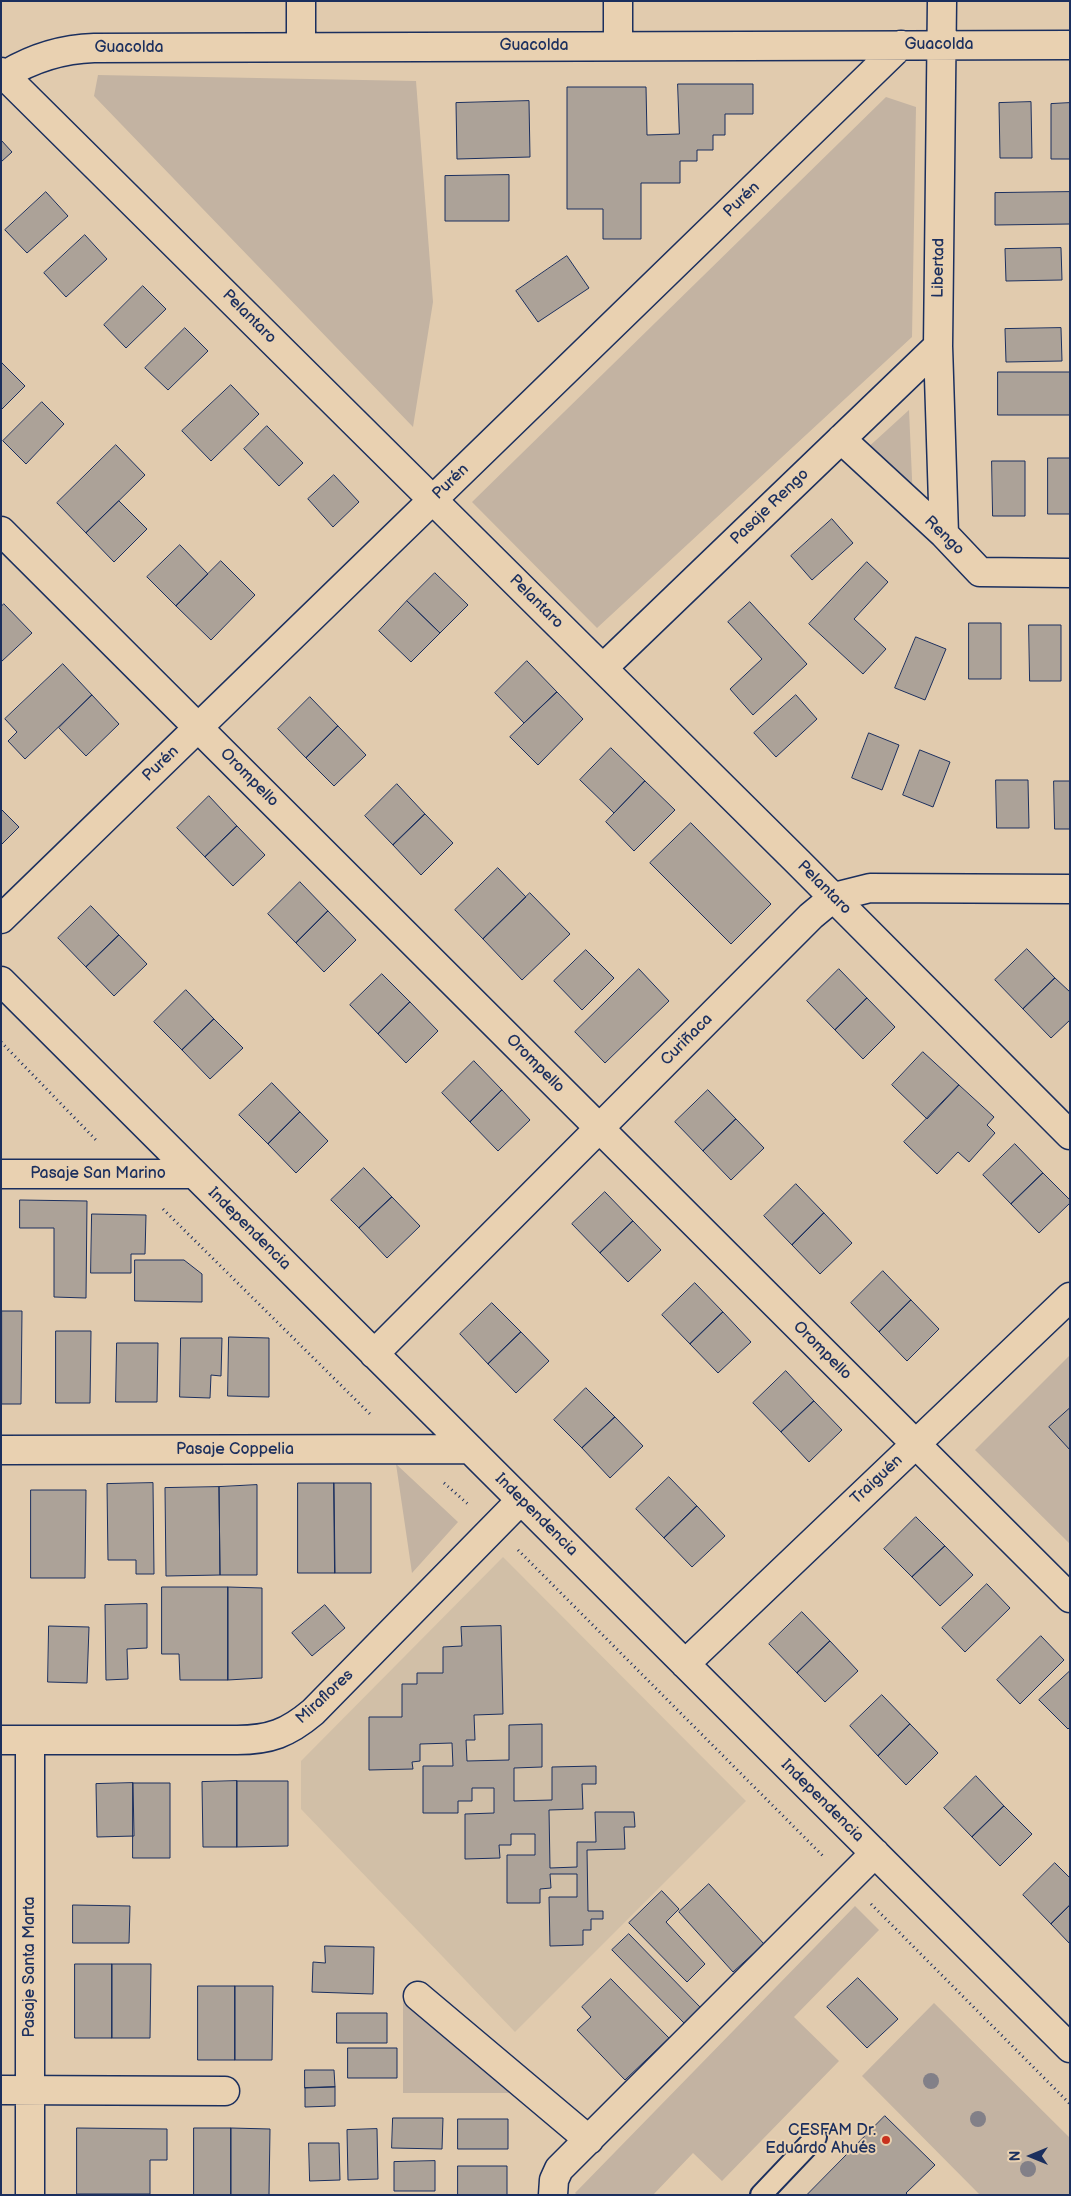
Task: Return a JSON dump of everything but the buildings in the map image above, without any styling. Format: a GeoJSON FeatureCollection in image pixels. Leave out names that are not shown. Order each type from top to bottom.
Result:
{"type":"FeatureCollection","features":[{"type":"Feature","properties":{"kind":"street"},"geometry":{"type":"LineString","coordinates":[[302,1],[302,47]]}},
{"type":"Feature","properties":{"kind":"street"},"geometry":{"type":"LineString","coordinates":[[618,1],[618,46]]}},
{"type":"Feature","properties":{"kind":"street","name":"Libertad"},"geometry":{"type":"LineString","coordinates":[[942,1],[938,346],[944,534]]}},
{"type":"Feature","properties":{"kind":"street","name":"Purén"},"geometry":{"type":"LineString","coordinates":[[1,920],[901,45]]}},
{"type":"Feature","properties":{"kind":"street","name":"Guacolda"},"geometry":{"type":"LineString","coordinates":[[3,74],[53,52],[74,49],[1070,45]]}},
{"type":"Feature","properties":{"kind":"street","name":"Pelantaro"},"geometry":{"type":"LineString","coordinates":[[3,74],[603,668],[1070,1135]]}},
{"type":"Feature","properties":{"kind":"street","name":"Pasaje Rengo"},"geometry":{"type":"LineString","coordinates":[[603,668],[938,346]]}},
{"type":"Feature","properties":{"kind":"street","name":"Rengo"},"geometry":{"type":"LineString","coordinates":[[841,439],[944,534],[980,572],[1070,572]]}},
{"type":"Feature","properties":{"kind":"street","name":"Orompello"},"geometry":{"type":"LineString","coordinates":[[1,530],[1070,1598]]}},
{"type":"Feature","properties":{"kind":"street","name":"Curiñaca"},"geometry":{"type":"LineString","coordinates":[[374,1354],[810,916],[834,898],[870,888],[1070,889]]}},
{"type":"Feature","properties":{"kind":"street","name":"Independencia"},"geometry":{"type":"LineString","coordinates":[[1,982],[1070,2048]]}},
{"type":"Feature","properties":{"kind":"street","name":"Pasaje San Marino"},"geometry":{"type":"LineString","coordinates":[[1,1174],[194,1174]]}},
{"type":"Feature","properties":{"kind":"street","name":"Traiguén"},"geometry":{"type":"LineString","coordinates":[[685,1664],[1070,1297]]}},
{"type":"Feature","properties":{"kind":"street","name":"Pasaje Coppelia"},"geometry":{"type":"LineString","coordinates":[[1,1450],[470,1449]]}},
{"type":"Feature","properties":{"kind":"street","name":"Miraflores"},"geometry":{"type":"LineString","coordinates":[[1,1740],[257,1740],[277,1735],[296,1726],[313,1712],[521,1500]]}},
{"type":"Feature","properties":{"kind":"street","name":"Pasaje Santa Marta"},"geometry":{"type":"LineString","coordinates":[[30,1740],[30,2195]]}},
{"type":"Feature","properties":{"kind":"street"},"geometry":{"type":"LineString","coordinates":[[553,2193],[554,2180],[559,2170],[875,1853]]}},
{"type":"Feature","properties":{"kind":"street"},"geometry":{"type":"LineString","coordinates":[[418,1996],[589,2140]]}},
{"type":"Feature","properties":{"kind":"street"},"geometry":{"type":"LineString","coordinates":[[1,2090],[225,2091]]}},
{"type":"Feature","properties":{"kind":"lane"},"geometry":{"type":"LineString","coordinates":[[761,2195],[816,2137]]}},
{"type":"Feature","properties":{"kind":"path"},"geometry":{"type":"LineString","coordinates":[[1,1042],[128,1174],[406,1450],[494,1527],[1070,2104]]}},
{"type":"Feature","properties":{"kind":"shaded area"},"geometry":{"type":"Polygon","coordinates":[[[98,75],[416,81],[433,302],[413,427],[94,96],[98,75]]]}},
{"type":"Feature","properties":{"kind":"shaded area"},"geometry":{"type":"Polygon","coordinates":[[[886,97],[916,107],[912,337],[597,628],[472,502],[886,97]]]}},
{"type":"Feature","properties":{"kind":"shaded area"},"geometry":{"type":"Polygon","coordinates":[[[909,410],[913,501],[864,451],[909,410]]]}},
{"type":"Feature","properties":{"kind":"shaded area"},"geometry":{"type":"Polygon","coordinates":[[[1070,1355],[1070,1544],[975,1450],[1070,1355]]]}},
{"type":"Feature","properties":{"kind":"shaded area"},"geometry":{"type":"Polygon","coordinates":[[[396,1464],[458,1522],[412,1573],[396,1464]]]}},
{"type":"Feature","properties":{"kind":"shaded area"},"geometry":{"type":"Polygon","coordinates":[[[503,1557],[746,1801],[515,2032],[301,1809],[301,1761],[503,1557]]]}},
{"type":"Feature","properties":{"kind":"shaded area"},"geometry":{"type":"Polygon","coordinates":[[[855,1906],[879,1930],[794,2017],[839,2061],[722,2181],[693,2153],[653,2195],[577,2195],[575,2193],[855,1906]]]}},
{"type":"Feature","properties":{"kind":"shaded area"},"geometry":{"type":"Polygon","coordinates":[[[403,2000],[512,2093],[403,2093],[403,2000]]]}},
{"type":"Feature","properties":{"kind":"shaded area"},"geometry":{"type":"Polygon","coordinates":[[[934,2003],[1070,2138],[1070,2195],[980,2195],[862,2076],[934,2003]]]}},
{"type":"Feature","properties":{"kind":"place","name":"CESFAM Dr. Eduardo Ahués"},"geometry":{"type":"Point","coordinates":[886,2140]}}]}
